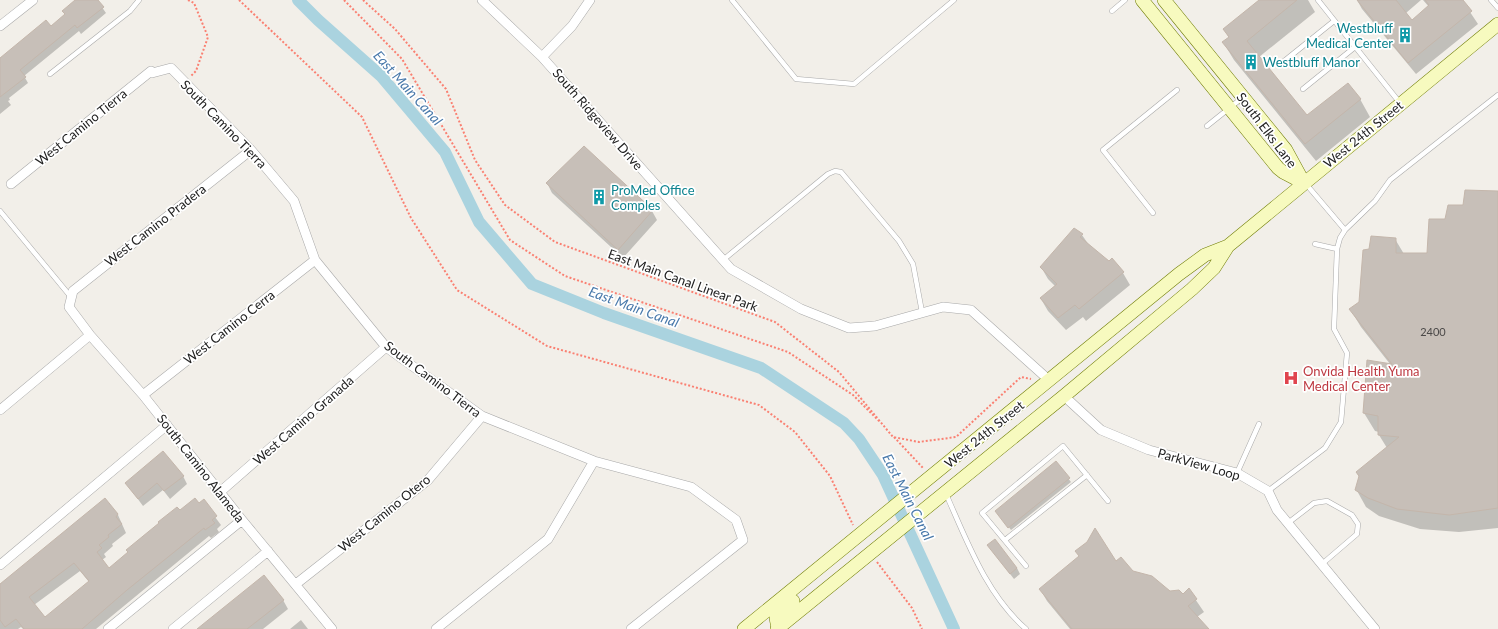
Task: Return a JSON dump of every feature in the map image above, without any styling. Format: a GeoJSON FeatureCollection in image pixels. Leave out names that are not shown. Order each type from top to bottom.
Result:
{"type":"FeatureCollection","features":[{"type":"Feature","properties":{"kind":"main road","name":"South Elks Lane"},"geometry":{"type":"LineString","coordinates":[[1142,0],[1278,168],[1304,183]]}},
{"type":"Feature","properties":{"kind":"main road","name":"South Elks Lane"},"geometry":{"type":"LineString","coordinates":[[1164,0],[1286,150],[1304,183]]}},
{"type":"Feature","properties":{"kind":"main road","name":"West 24th Street"},"geometry":{"type":"LineString","coordinates":[[744,629],[1050,381],[1179,274],[1205,256],[1228,246],[1498,24]]}},
{"type":"Feature","properties":{"kind":"main road","name":"West 24th Street"},"geometry":{"type":"LineString","coordinates":[[777,629],[1064,396],[1192,289],[1214,268],[1228,246]]}},
{"type":"Feature","properties":{"kind":"main road"},"geometry":{"type":"LineString","coordinates":[[1050,381],[1064,396]]}},
{"type":"Feature","properties":{"kind":"main road"},"geometry":{"type":"LineString","coordinates":[[777,629],[776,618],[780,611],[823,575],[833,558]]}},
{"type":"Feature","properties":{"kind":"street"},"geometry":{"type":"LineString","coordinates":[[0,26],[33,0]]}},
{"type":"Feature","properties":{"kind":"street","name":"South Ridgeview Drive"},"geometry":{"type":"LineString","coordinates":[[482,0],[542,57],[731,269],[800,309],[849,328],[875,326],[942,307],[971,310],[1050,381]]}},
{"type":"Feature","properties":{"kind":"street"},"geometry":{"type":"LineString","coordinates":[[542,57],[572,26],[590,0]]}},
{"type":"Feature","properties":{"kind":"street","name":"South Camino Tierra"},"geometry":{"type":"LineString","coordinates":[[152,72],[170,68],[250,150],[294,201],[315,260],[386,347],[482,416],[594,461],[692,486],[736,520],[744,540],[631,629]]}},
{"type":"Feature","properties":{"kind":"street","name":"West Camino Tierra"},"geometry":{"type":"LineString","coordinates":[[11,184],[150,71],[152,72]]}},
{"type":"Feature","properties":{"kind":"street","name":"West Camino Pradera"},"geometry":{"type":"LineString","coordinates":[[69,307],[73,290],[250,150]]}},
{"type":"Feature","properties":{"kind":"street","name":"West Camino Cerra"},"geometry":{"type":"LineString","coordinates":[[143,394],[315,260]]}},
{"type":"Feature","properties":{"kind":"street","name":"South Camino Alameda"},"geometry":{"type":"LineString","coordinates":[[69,307],[90,335],[143,394],[242,520],[332,629]]}},
{"type":"Feature","properties":{"kind":"street"},"geometry":{"type":"LineString","coordinates":[[0,410],[90,335]]}},
{"type":"Feature","properties":{"kind":"street","name":"West Camino Granada"},"geometry":{"type":"LineString","coordinates":[[220,492],[386,347]]}},
{"type":"Feature","properties":{"kind":"street","name":"ParkView Loop"},"geometry":{"type":"LineString","coordinates":[[1064,396],[1101,430],[1149,450],[1237,473],[1268,491]]}},
{"type":"Feature","properties":{"kind":"street","name":"West Camino Otero"},"geometry":{"type":"LineString","coordinates":[[296,584],[428,480],[482,416]]}},
{"type":"Feature","properties":{"kind":"street"},"geometry":{"type":"LineString","coordinates":[[0,566],[167,425]]}},
{"type":"Feature","properties":{"kind":"street"},"geometry":{"type":"LineString","coordinates":[[436,629],[548,540],[594,461]]}},
{"type":"Feature","properties":{"kind":"street"},"geometry":{"type":"LineString","coordinates":[[1268,491],[1277,510],[1375,629]]}},
{"type":"Feature","properties":{"kind":"street"},"geometry":{"type":"LineString","coordinates":[[108,629],[242,520]]}},
{"type":"Feature","properties":{"kind":"street"},"geometry":{"type":"LineString","coordinates":[[173,629],[268,551]]}},
{"type":"Feature","properties":{"kind":"lane"},"geometry":{"type":"LineString","coordinates":[[50,74],[130,11],[139,0]]}},
{"type":"Feature","properties":{"kind":"lane"},"geometry":{"type":"LineString","coordinates":[[732,0],[796,79],[854,84],[954,0]]}},
{"type":"Feature","properties":{"kind":"lane"},"geometry":{"type":"LineString","coordinates":[[1112,11],[1125,0]]}},
{"type":"Feature","properties":{"kind":"lane"},"geometry":{"type":"LineString","coordinates":[[1318,0],[1400,104]]}},
{"type":"Feature","properties":{"kind":"lane"},"geometry":{"type":"LineString","coordinates":[[1491,0],[1498,8]]}},
{"type":"Feature","properties":{"kind":"lane"},"geometry":{"type":"LineString","coordinates":[[1283,62],[1334,21]]}},
{"type":"Feature","properties":{"kind":"lane"},"geometry":{"type":"LineString","coordinates":[[1303,89],[1355,47]]}},
{"type":"Feature","properties":{"kind":"lane"},"geometry":{"type":"LineString","coordinates":[[1153,213],[1103,150],[1177,90]]}},
{"type":"Feature","properties":{"kind":"lane"},"geometry":{"type":"LineString","coordinates":[[1268,491],[1325,448],[1341,422],[1347,353],[1334,328],[1337,249],[1340,238],[1345,230],[1375,201],[1390,180],[1498,95]]}},
{"type":"Feature","properties":{"kind":"lane"},"geometry":{"type":"LineString","coordinates":[[1207,126],[1243,97]]}},
{"type":"Feature","properties":{"kind":"lane"},"geometry":{"type":"LineString","coordinates":[[723,260],[835,170],[842,172],[899,242],[913,264],[922,312]]}},
{"type":"Feature","properties":{"kind":"lane"},"geometry":{"type":"LineString","coordinates":[[1304,183],[1345,230]]}},
{"type":"Feature","properties":{"kind":"lane"},"geometry":{"type":"LineString","coordinates":[[0,211],[71,297]]}},
{"type":"Feature","properties":{"kind":"lane"},"geometry":{"type":"LineString","coordinates":[[1315,244],[1337,249]]}},
{"type":"Feature","properties":{"kind":"lane"},"geometry":{"type":"LineString","coordinates":[[1237,473],[1259,424]]}},
{"type":"Feature","properties":{"kind":"lane"},"geometry":{"type":"LineString","coordinates":[[1026,566],[982,513],[1063,446],[1108,501]]}},
{"type":"Feature","properties":{"kind":"lane"},"geometry":{"type":"LineString","coordinates":[[1005,540],[1087,475]]}},
{"type":"Feature","properties":{"kind":"lane"},"geometry":{"type":"LineString","coordinates":[[945,493],[983,576],[1011,616],[1026,629]]}},
{"type":"Feature","properties":{"kind":"lane"},"geometry":{"type":"LineString","coordinates":[[1288,523],[1314,503],[1327,501],[1352,515],[1358,524],[1357,534],[1322,564]]}},
{"type":"Feature","properties":{"kind":"path"},"geometry":{"type":"LineString","coordinates":[[185,83],[196,71],[208,37],[194,3],[188,0]]}},
{"type":"Feature","properties":{"kind":"path"},"geometry":{"type":"LineString","coordinates":[[240,0],[362,117],[411,218],[457,290],[547,346],[759,405],[795,432],[830,476],[859,536]]}},
{"type":"Feature","properties":{"kind":"path"},"geometry":{"type":"LineString","coordinates":[[344,0],[402,58],[510,240],[565,276],[788,352],[854,395],[932,476]]}},
{"type":"Feature","properties":{"kind":"path","name":"East Main Canal Linear Park"},"geometry":{"type":"LineString","coordinates":[[362,0],[395,29],[446,89],[475,160],[504,204],[555,242],[775,322],[839,372],[893,437],[919,442],[956,437],[1021,378],[1050,381]]}},
{"type":"Feature","properties":{"kind":"path"},"geometry":{"type":"LineString","coordinates":[[870,553],[912,608],[922,629]]}},
{"type":"Feature","properties":{"kind":"building"},"geometry":{"type":"Polygon","coordinates":[[[75,0],[98,0],[104,7],[77,28],[75,25],[20,70],[26,77],[0,97],[0,58],[46,20],[51,26],[65,14],[62,11],[75,0]]]}},
{"type":"Feature","properties":{"kind":"building","name":"Westbluff Manor"},"geometry":{"type":"Polygon","coordinates":[[[1259,0],[1297,0],[1247,41],[1307,115],[1348,83],[1361,99],[1305,144],[1222,42],[1229,37],[1223,29],[1259,0]]]}},
{"type":"Feature","properties":{"kind":"building"},"geometry":{"type":"Polygon","coordinates":[[[1357,0],[1396,0],[1412,20],[1429,5],[1425,0],[1463,0],[1472,11],[1408,63],[1357,0]]]}},
{"type":"Feature","properties":{"kind":"building","name":"ProMed Office Comples"},"geometry":{"type":"Polygon","coordinates":[[[584,146],[653,210],[618,250],[546,183],[584,146]]]}},
{"type":"Feature","properties":{"kind":"building"},"geometry":{"type":"Polygon","coordinates":[[[1465,190],[1498,191],[1498,508],[1449,515],[1397,509],[1368,498],[1355,490],[1359,476],[1356,472],[1399,437],[1378,435],[1378,416],[1363,413],[1367,360],[1392,364],[1349,309],[1359,302],[1363,250],[1369,249],[1371,236],[1396,238],[1396,253],[1427,253],[1429,219],[1445,219],[1448,205],[1463,205],[1465,190]]]}},
{"type":"Feature","properties":{"kind":"building"},"geometry":{"type":"Polygon","coordinates":[[[1074,228],[1083,234],[1080,237],[1109,261],[1112,258],[1124,272],[1079,309],[1075,305],[1058,318],[1040,298],[1057,284],[1040,267],[1074,228]]]}},
{"type":"Feature","properties":{"kind":"building"},"geometry":{"type":"Polygon","coordinates":[[[163,451],[184,476],[164,491],[157,483],[138,499],[125,483],[163,451]]]}},
{"type":"Feature","properties":{"kind":"building"},"geometry":{"type":"Polygon","coordinates":[[[1056,461],[1070,478],[1008,528],[995,511],[1056,461]]]}},
{"type":"Feature","properties":{"kind":"building"},"geometry":{"type":"Polygon","coordinates":[[[105,498],[118,514],[116,517],[122,524],[108,535],[109,537],[99,545],[102,548],[97,552],[109,568],[128,552],[126,550],[159,523],[158,522],[177,507],[180,510],[195,498],[199,503],[204,499],[217,516],[212,520],[215,523],[205,530],[204,528],[127,590],[82,629],[24,629],[16,619],[5,627],[0,620],[0,584],[105,498]],[[74,563],[29,597],[45,617],[89,581],[74,563]]]}},
{"type":"Feature","properties":{"kind":"building"},"geometry":{"type":"Polygon","coordinates":[[[1095,528],[1116,561],[1121,557],[1133,571],[1152,576],[1170,591],[1179,590],[1183,594],[1189,588],[1197,599],[1188,606],[1209,629],[1072,629],[1039,589],[1079,556],[1075,551],[1087,542],[1095,528]]]}},
{"type":"Feature","properties":{"kind":"building"},"geometry":{"type":"Polygon","coordinates":[[[995,539],[1017,568],[1010,574],[987,545],[995,539]]]}},
{"type":"Feature","properties":{"kind":"building"},"geometry":{"type":"Polygon","coordinates":[[[264,575],[284,600],[247,629],[197,629],[264,575]]]}},
{"type":"Feature","properties":{"kind":"waterway","name":"East Main Canal"},"geometry":{"type":"LineString","coordinates":[[298,0],[318,20],[381,76],[445,152],[479,222],[532,284],[604,313],[761,368],[844,423],[859,439],[883,475],[954,629]]}},
{"type":"Feature","properties":{"kind":"place","name":"Westbluff Medical Center"},"geometry":{"type":"Point","coordinates":[1405,35]}},
{"type":"Feature","properties":{"kind":"place","name":"Westbluff Manor"},"geometry":{"type":"Point","coordinates":[1251,62]}},
{"type":"Feature","properties":{"kind":"place","name":"ProMed Office Comples"},"geometry":{"type":"Point","coordinates":[599,197]}},
{"type":"Feature","properties":{"kind":"place","name":"Onvida Health Yuma Medical Center"},"geometry":{"type":"Point","coordinates":[1291,378]}}]}
